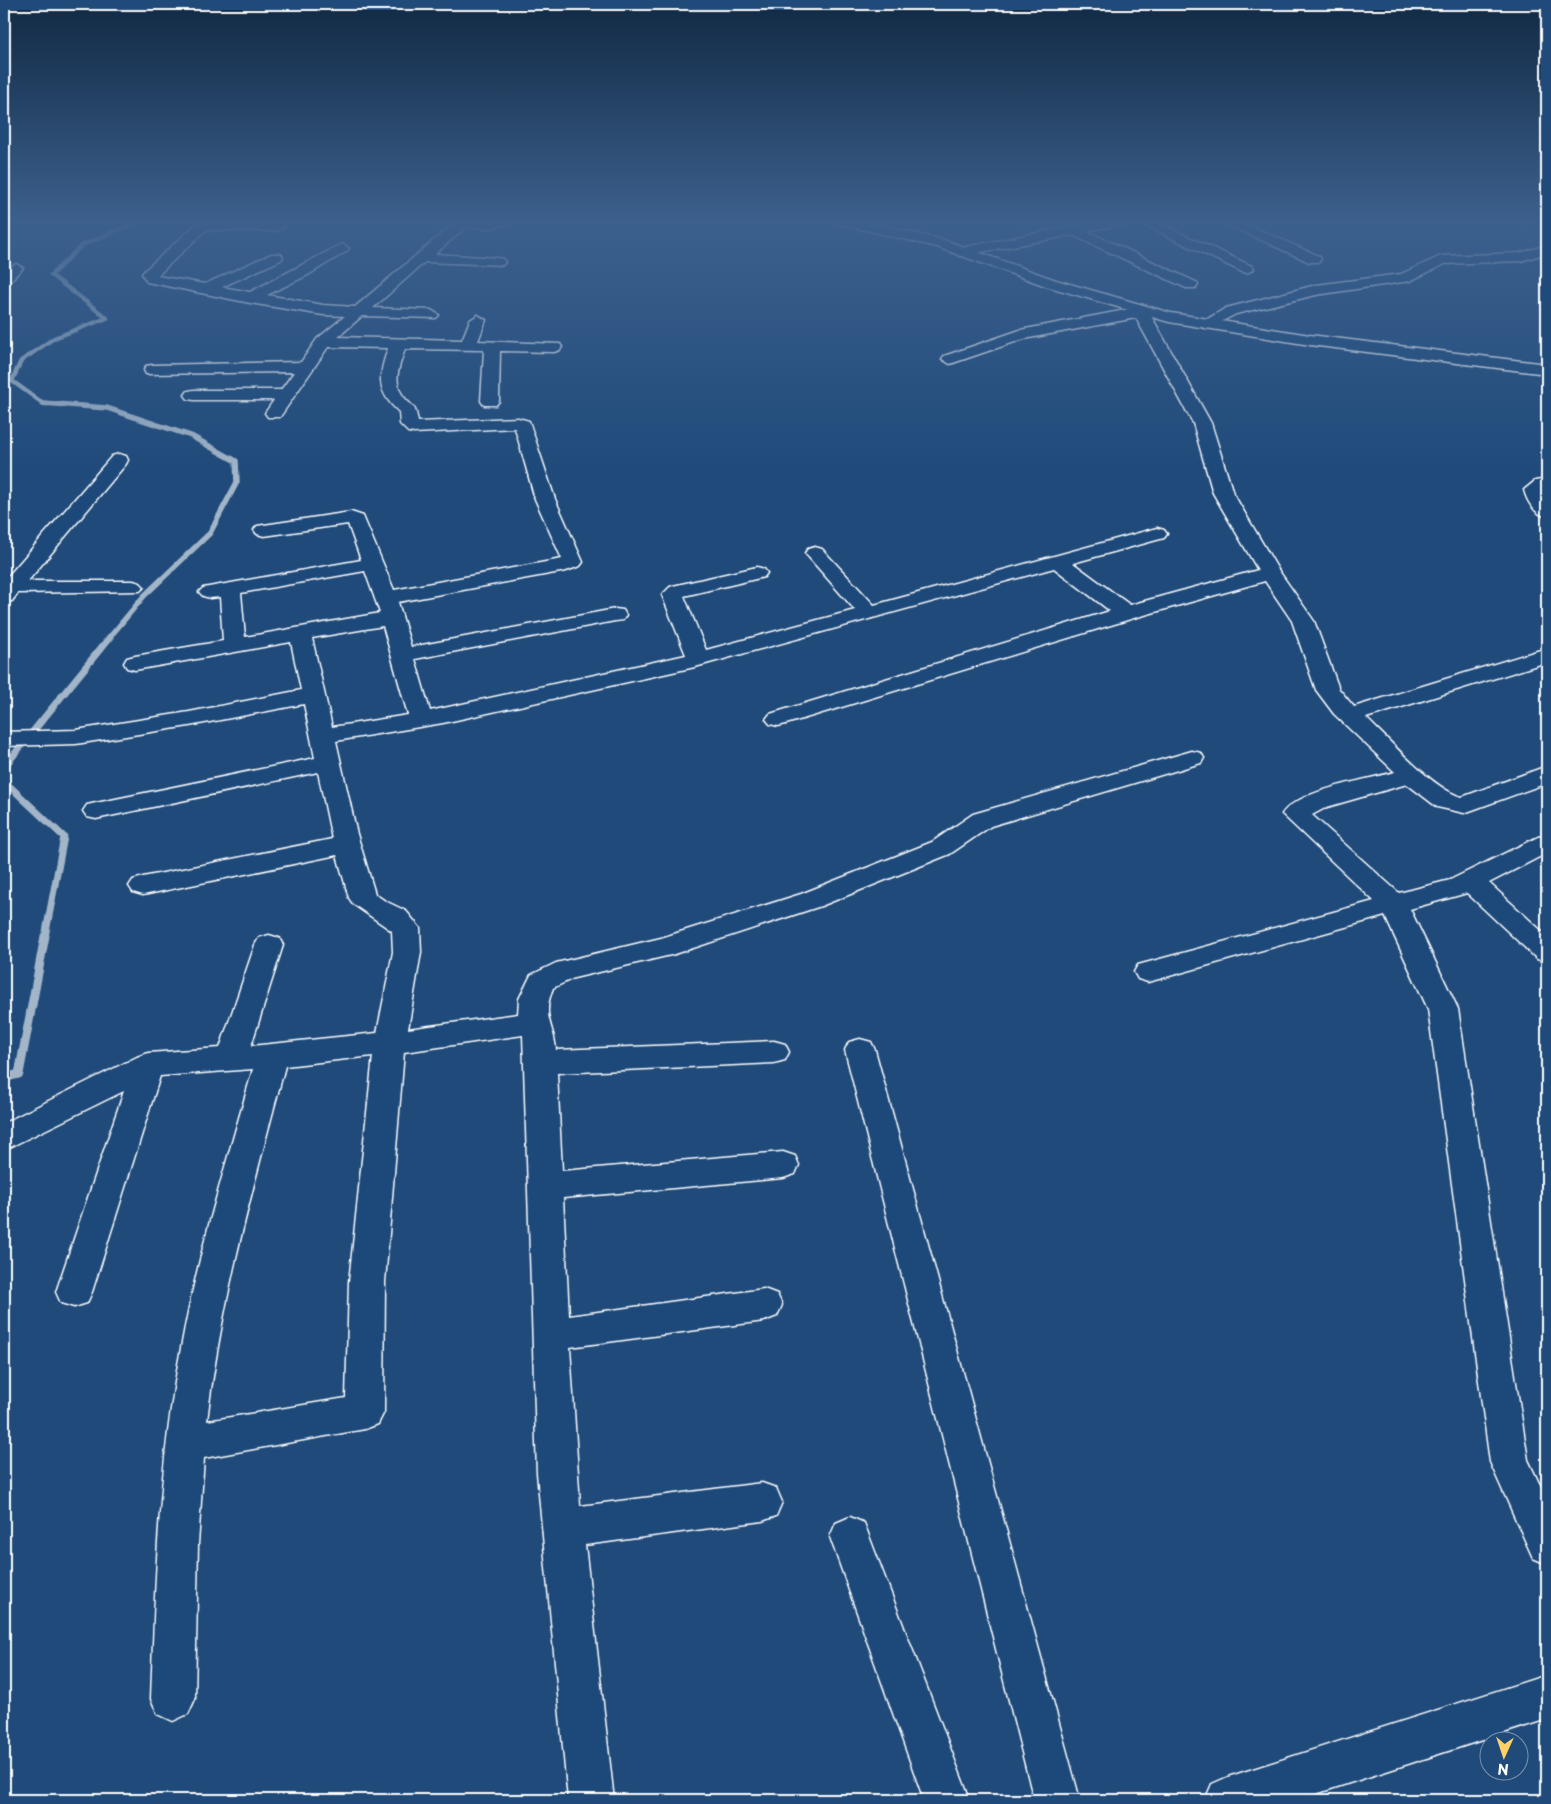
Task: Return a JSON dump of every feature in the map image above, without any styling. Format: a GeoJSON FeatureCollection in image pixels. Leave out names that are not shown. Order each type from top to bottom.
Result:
{"type":"FeatureCollection","features":[{"type":"Feature","properties":{"kind":"street"},"geometry":{"type":"LineString","coordinates":[[288,304],[323,310],[430,315]]}},
{"type":"Feature","properties":{"kind":"street"},"geometry":{"type":"LineString","coordinates":[[274,413],[323,342],[367,304]]}},
{"type":"Feature","properties":{"kind":"street"},"geometry":{"type":"LineString","coordinates":[[1118,304],[1140,311],[1207,324],[1330,343],[1547,369]]}},
{"type":"Feature","properties":{"kind":"street"},"geometry":{"type":"LineString","coordinates":[[1207,324],[1231,311],[1258,304]]}},
{"type":"Feature","properties":{"kind":"street"},"geometry":{"type":"LineString","coordinates":[[950,359],[1020,334],[1140,311]]}},
{"type":"Feature","properties":{"kind":"street"},"geometry":{"type":"LineString","coordinates":[[1140,311],[1202,423],[1224,493],[1271,573],[1303,621],[1328,690],[1349,716],[1412,775],[1446,801],[1464,805],[1547,774]]}},
{"type":"Feature","properties":{"kind":"street"},"geometry":{"type":"LineString","coordinates":[[468,345],[478,320]]}},
{"type":"Feature","properties":{"kind":"street"},"geometry":{"type":"LineString","coordinates":[[323,342],[554,347]]}},
{"type":"Feature","properties":{"kind":"street"},"geometry":{"type":"LineString","coordinates":[[135,663],[300,634],[388,608],[573,562],[545,499],[522,425],[518,423],[414,428],[409,424],[408,410],[392,396],[387,386],[387,379],[398,344]]}},
{"type":"Feature","properties":{"kind":"street"},"geometry":{"type":"LineString","coordinates":[[490,401],[492,346]]}},
{"type":"Feature","properties":{"kind":"street"},"geometry":{"type":"LineString","coordinates":[[152,370],[306,367]]}},
{"type":"Feature","properties":{"kind":"street"},"geometry":{"type":"LineString","coordinates":[[194,395],[287,395]]}},
{"type":"Feature","properties":{"kind":"street"},"geometry":{"type":"LineString","coordinates":[[6,590],[119,460]]}},
{"type":"Feature","properties":{"kind":"street"},"geometry":{"type":"LineString","coordinates":[[1547,485],[1542,485],[1534,490],[1536,499],[1547,511]]}},
{"type":"Feature","properties":{"kind":"street"},"geometry":{"type":"LineString","coordinates":[[264,530],[351,518],[356,520],[388,608],[420,720]]}},
{"type":"Feature","properties":{"kind":"street"},"geometry":{"type":"LineString","coordinates":[[96,811],[324,749],[420,720],[698,659],[1157,534]]}},
{"type":"Feature","properties":{"kind":"street"},"geometry":{"type":"LineString","coordinates":[[815,553],[869,612]]}},
{"type":"Feature","properties":{"kind":"street"},"geometry":{"type":"LineString","coordinates":[[1057,560],[1126,613]]}},
{"type":"Feature","properties":{"kind":"street"},"geometry":{"type":"LineString","coordinates":[[235,646],[220,591],[373,564]]}},
{"type":"Feature","properties":{"kind":"street"},"geometry":{"type":"LineString","coordinates":[[698,659],[673,595],[677,592],[757,573]]}},
{"type":"Feature","properties":{"kind":"street"},"geometry":{"type":"LineString","coordinates":[[778,719],[1126,613],[1271,573]]}},
{"type":"Feature","properties":{"kind":"street"},"geometry":{"type":"LineString","coordinates":[[6,590],[133,587]]}},
{"type":"Feature","properties":{"kind":"street"},"geometry":{"type":"LineString","coordinates":[[402,655],[615,615]]}},
{"type":"Feature","properties":{"kind":"street"},"geometry":{"type":"LineString","coordinates":[[187,1443],[365,1412],[367,1282],[390,1043],[407,952],[406,928],[396,918],[375,908],[362,898],[324,749],[300,634]]}},
{"type":"Feature","properties":{"kind":"street"},"geometry":{"type":"LineString","coordinates":[[1349,716],[1547,655]]}},
{"type":"Feature","properties":{"kind":"street"},"geometry":{"type":"LineString","coordinates":[[4,739],[76,737],[189,718],[312,694]]}},
{"type":"Feature","properties":{"kind":"street"},"geometry":{"type":"LineString","coordinates":[[591,1800],[557,1473],[540,1040],[533,1023],[534,999],[541,982],[566,970],[665,947],[811,900],[941,848],[982,820],[1192,758]]}},
{"type":"Feature","properties":{"kind":"street"},"geometry":{"type":"LineString","coordinates":[[1412,775],[1318,801],[1295,814],[1393,903],[1443,1009],[1510,1462],[1547,1544]]}},
{"type":"Feature","properties":{"kind":"street"},"geometry":{"type":"LineString","coordinates":[[1148,972],[1460,886],[1547,843]]}},
{"type":"Feature","properties":{"kind":"street"},"geometry":{"type":"LineString","coordinates":[[143,886],[347,844]]}},
{"type":"Feature","properties":{"kind":"street"},"geometry":{"type":"LineString","coordinates":[[1470,881],[1547,952]]}},
{"type":"Feature","properties":{"kind":"street"},"geometry":{"type":"LineString","coordinates":[[232,1059],[269,945]]}},
{"type":"Feature","properties":{"kind":"street"},"geometry":{"type":"LineString","coordinates":[[4,1137],[148,1065],[272,1056],[390,1043],[533,1023]]}},
{"type":"Feature","properties":{"kind":"street"},"geometry":{"type":"LineString","coordinates":[[860,1050],[1057,1800]]}},
{"type":"Feature","properties":{"kind":"street"},"geometry":{"type":"LineString","coordinates":[[541,1062],[774,1052]]}},
{"type":"Feature","properties":{"kind":"street"},"geometry":{"type":"LineString","coordinates":[[173,1699],[176,1563],[192,1390],[214,1274],[272,1056]]}},
{"type":"Feature","properties":{"kind":"street"},"geometry":{"type":"LineString","coordinates":[[74,1292],[148,1065]]}},
{"type":"Feature","properties":{"kind":"street"},"geometry":{"type":"LineString","coordinates":[[546,1186],[783,1165]]}},
{"type":"Feature","properties":{"kind":"street"},"geometry":{"type":"LineString","coordinates":[[552,1334],[764,1305]]}},
{"type":"Feature","properties":{"kind":"street"},"geometry":{"type":"LineString","coordinates":[[563,1528],[762,1502]]}},
{"type":"Feature","properties":{"kind":"street"},"geometry":{"type":"LineString","coordinates":[[850,1537],[947,1800]]}},
{"type":"Feature","properties":{"kind":"street"},"geometry":{"type":"LineString","coordinates":[[1228,1800],[1547,1697]]}},
{"type":"Feature","properties":{"kind":"waterway"},"geometry":{"type":"LineString","coordinates":[[48,404],[44,404],[12,381],[21,361],[54,338],[107,318],[89,304]]}},
{"type":"Feature","properties":{"kind":"waterway"},"geometry":{"type":"LineString","coordinates":[[43,403],[107,408],[191,436],[236,461],[237,482],[210,533],[144,596],[109,638]]}},
{"type":"Feature","properties":{"kind":"waterway"},"geometry":{"type":"LineString","coordinates":[[4,767],[110,637]]}},
{"type":"Feature","properties":{"kind":"waterway"},"geometry":{"type":"LineString","coordinates":[[4,781],[64,837],[45,937]]}},
{"type":"Feature","properties":{"kind":"waterway"},"geometry":{"type":"LineString","coordinates":[[4,1078],[19,1074],[45,936]]}}]}
